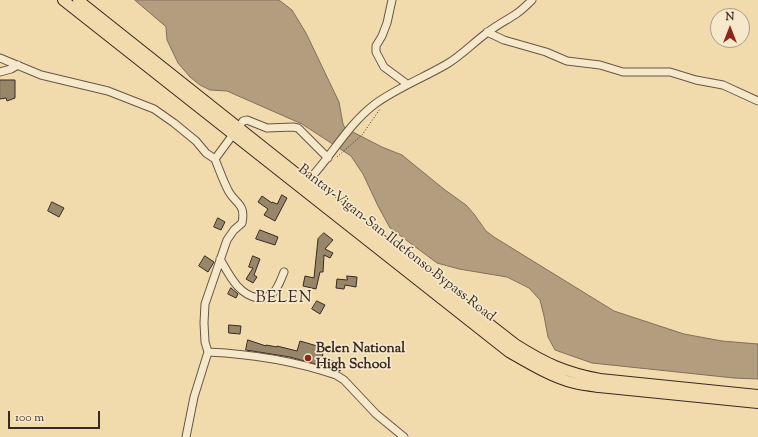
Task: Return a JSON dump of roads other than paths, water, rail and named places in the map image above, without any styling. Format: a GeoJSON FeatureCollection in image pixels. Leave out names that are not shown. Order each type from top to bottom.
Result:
{"type":"FeatureCollection","features":[{"type":"Feature","properties":{"kind":"main road","name":"Bantay-Vigan-San Ildefonso Bypass Road"},"geometry":{"type":"LineString","coordinates":[[63,0],[237,131]]}},
{"type":"Feature","properties":{"kind":"main road","name":"Bantay-Vigan-San Ildefonso Bypass Road"},"geometry":{"type":"LineString","coordinates":[[78,0],[509,352],[529,364],[552,376],[575,383],[599,387],[758,403]]}},
{"type":"Feature","properties":{"kind":"main road","name":"Bantay-Vigan-San Ildefonso Bypass Road"},"geometry":{"type":"LineString","coordinates":[[305,185],[515,344],[556,367],[577,374],[600,379],[758,395]]}},
{"type":"Feature","properties":{"kind":"street"},"geometry":{"type":"LineString","coordinates":[[392,0],[387,23],[376,46],[376,52],[384,67],[407,84]]}},
{"type":"Feature","properties":{"kind":"street"},"geometry":{"type":"LineString","coordinates":[[305,185],[328,158],[349,129],[374,105],[407,84],[457,57],[487,32],[517,13],[532,0]]}},
{"type":"Feature","properties":{"kind":"street"},"geometry":{"type":"LineString","coordinates":[[487,32],[504,40],[546,52],[567,61],[600,65],[623,72],[670,72],[705,82],[723,85],[758,101]]}},
{"type":"Feature","properties":{"kind":"street"},"geometry":{"type":"LineString","coordinates":[[0,58],[41,74],[108,91],[154,109],[174,123],[215,159],[229,192],[239,203],[244,217],[242,223],[234,230],[227,240],[208,293],[204,314],[205,342],[208,352],[194,397],[186,437]]}},
{"type":"Feature","properties":{"kind":"street"},"geometry":{"type":"LineString","coordinates":[[0,72],[18,65]]}},
{"type":"Feature","properties":{"kind":"street"},"geometry":{"type":"LineString","coordinates":[[215,159],[246,120],[267,128],[298,128],[328,158]]}},
{"type":"Feature","properties":{"kind":"street"},"geometry":{"type":"LineString","coordinates":[[220,259],[231,278],[239,288],[244,293],[252,297],[266,298],[270,296],[276,290],[284,272]]}},
{"type":"Feature","properties":{"kind":"street"},"geometry":{"type":"LineString","coordinates":[[208,352],[229,353],[272,359],[336,375],[344,380],[376,414],[404,437]]}},
{"type":"Feature","properties":{"kind":"place","name":"Belen National High School"},"geometry":{"type":"Point","coordinates":[308,358]}},
{"type":"Feature","properties":{"kind":"district","name":"BELEN"},"geometry":{"type":"Point","coordinates":[284,299]}}]}
